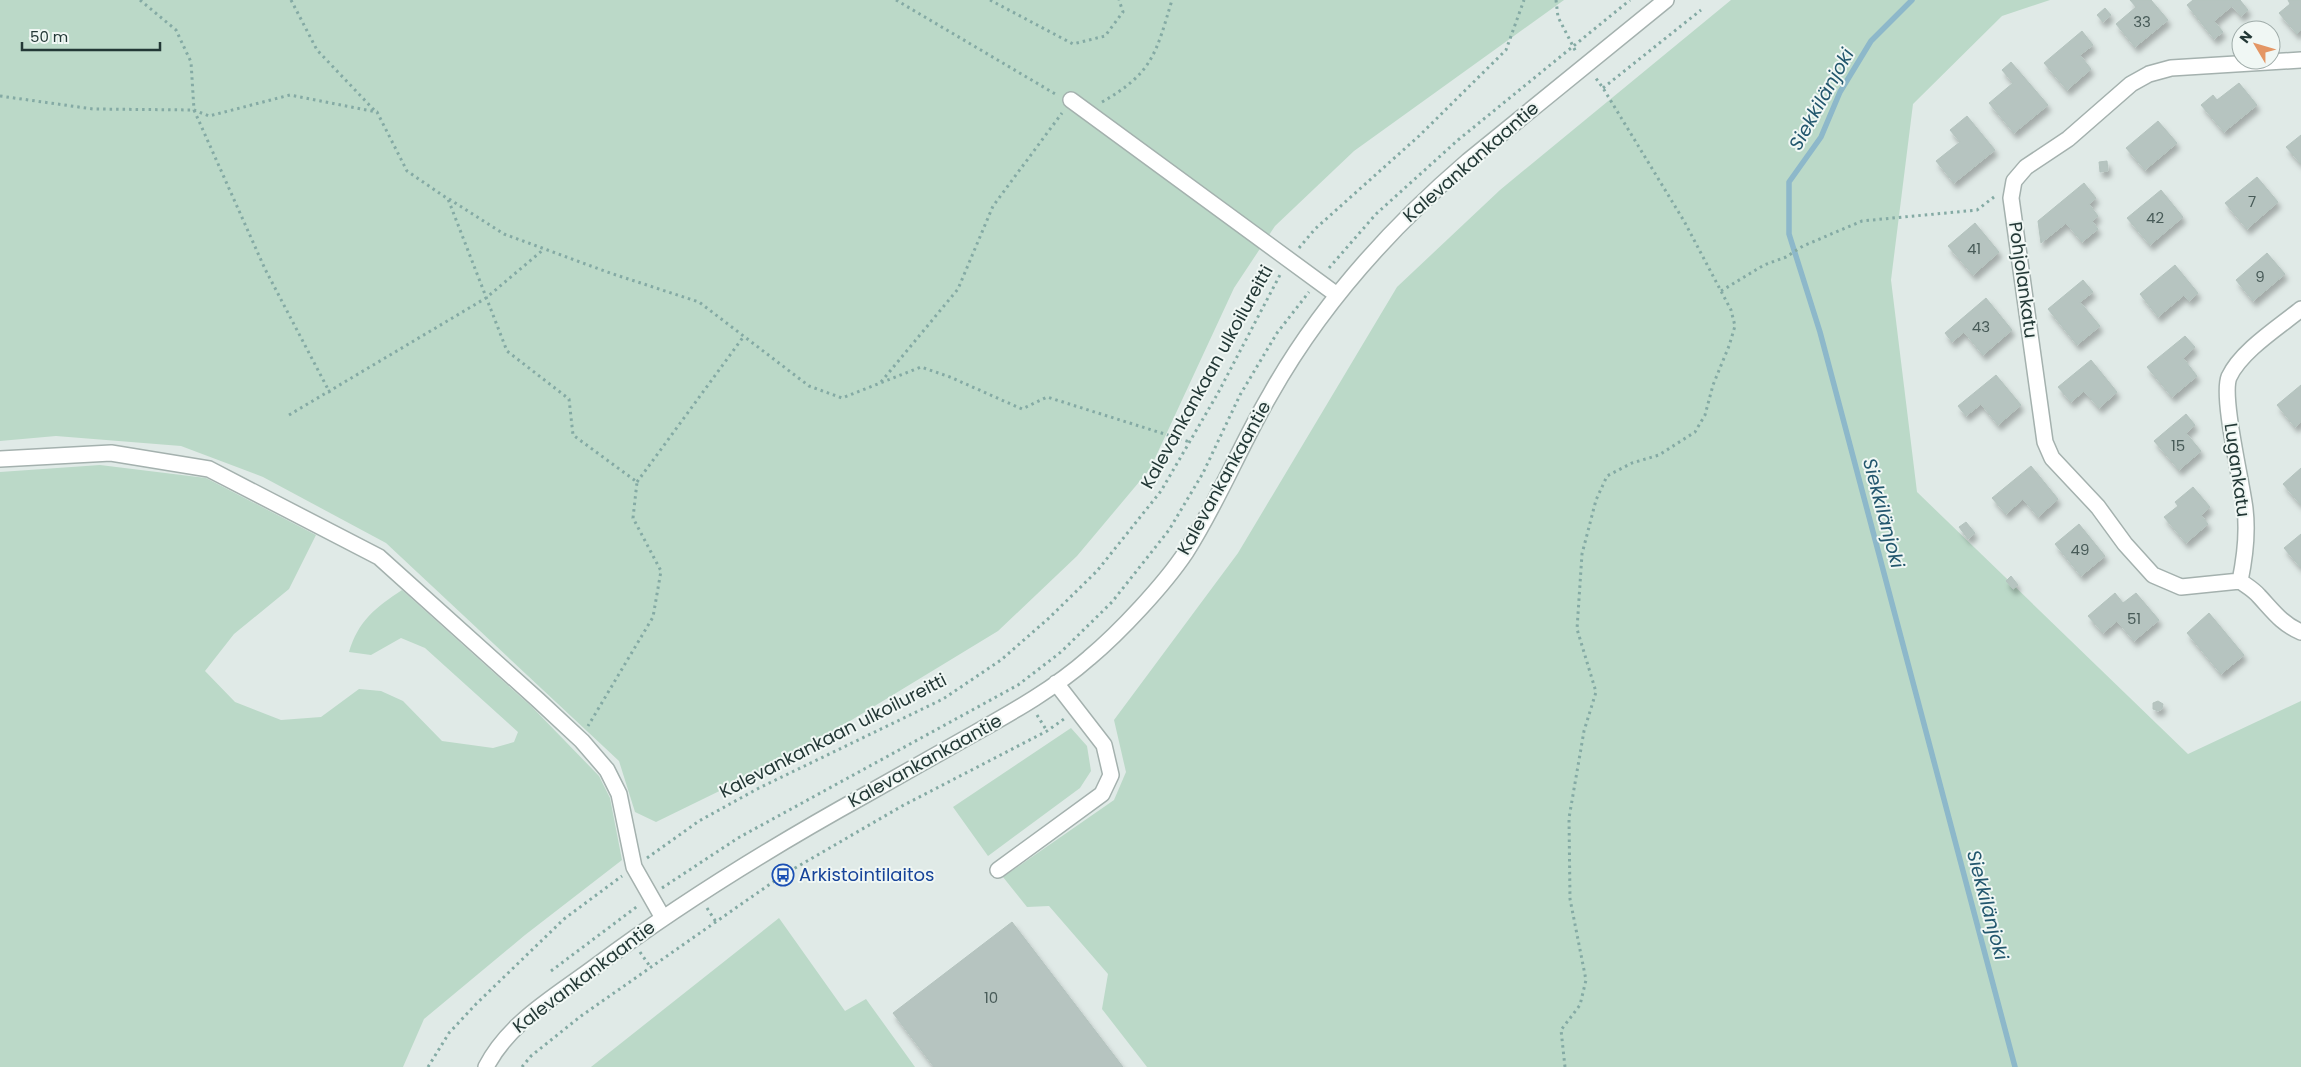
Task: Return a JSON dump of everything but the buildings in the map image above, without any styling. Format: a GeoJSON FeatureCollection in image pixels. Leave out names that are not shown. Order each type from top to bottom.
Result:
{"type":"FeatureCollection","features":[{"type":"Feature","properties":{"kind":"street","name":"Kalevankankaantie"},"geometry":{"type":"LineString","coordinates":[[486,1067],[496,1047],[523,1020],[662,918],[725,876],[791,836],[1029,702],[1090,658],[1151,595],[1184,554],[1204,522],[1270,395],[1310,331],[1366,259],[1436,188],[1666,0]]}},
{"type":"Feature","properties":{"kind":"street"},"geometry":{"type":"LineString","coordinates":[[2014,181],[2026,167],[2068,139],[2131,84],[2150,74],[2171,68],[2301,60]]}},
{"type":"Feature","properties":{"kind":"street"},"geometry":{"type":"LineString","coordinates":[[1071,100],[1337,295]]}},
{"type":"Feature","properties":{"kind":"street","name":"Pohjolankatu"},"geometry":{"type":"LineString","coordinates":[[2014,181],[2011,198],[2045,442],[2052,458],[2098,507],[2125,544],[2153,575],[2181,587],[2240,581]]}},
{"type":"Feature","properties":{"kind":"street","name":"Lugankatu"},"geometry":{"type":"LineString","coordinates":[[2240,581],[2246,550],[2245,510],[2227,400],[2228,378],[2241,359],[2301,309]]}},
{"type":"Feature","properties":{"kind":"street"},"geometry":{"type":"LineString","coordinates":[[0,459],[111,453],[209,469],[379,557],[580,739],[608,770],[619,794],[634,867],[662,918]]}},
{"type":"Feature","properties":{"kind":"street"},"geometry":{"type":"LineString","coordinates":[[2240,581],[2258,594],[2274,615],[2290,628],[2301,632]]}},
{"type":"Feature","properties":{"kind":"street"},"geometry":{"type":"LineString","coordinates":[[998,870],[1102,794],[1111,775],[1104,745],[1056,683]]}},
{"type":"Feature","properties":{"kind":"path"},"geometry":{"type":"LineString","coordinates":[[140,0],[176,30],[191,62],[194,110],[265,269],[330,392]]}},
{"type":"Feature","properties":{"kind":"path"},"geometry":{"type":"LineString","coordinates":[[291,0],[317,50],[377,112],[407,171],[504,234],[610,274],[699,302],[809,386],[842,398],[921,367],[950,377],[1022,409],[1047,397],[1190,442]]}},
{"type":"Feature","properties":{"kind":"path"},"geometry":{"type":"LineString","coordinates":[[896,0],[1061,98],[1083,104],[1102,102],[1140,75],[1155,54],[1172,0]]}},
{"type":"Feature","properties":{"kind":"path"},"geometry":{"type":"LineString","coordinates":[[990,0],[1074,44],[1105,36],[1123,12],[1119,0]]}},
{"type":"Feature","properties":{"kind":"path","name":"Kalevankankaan ulkoilureitti"},"geometry":{"type":"LineString","coordinates":[[430,1067],[432,1059],[449,1033],[476,1004],[557,925],[634,867],[699,821],[759,788],[943,699],[1001,660],[1049,618],[1097,571],[1162,491],[1289,260],[1314,229],[1419,136],[1506,50],[1524,0]]}},
{"type":"Feature","properties":{"kind":"path"},"geometry":{"type":"LineString","coordinates":[[1556,0],[1558,17],[1572,47],[1603,88],[1684,222],[1731,310],[1735,326],[1713,385],[1705,415],[1695,432],[1659,455],[1632,462],[1607,476],[1596,500],[1582,554],[1577,629],[1596,692],[1584,731],[1569,818],[1570,899],[1586,980],[1580,1004],[1561,1030],[1565,1067]]}},
{"type":"Feature","properties":{"kind":"path"},"geometry":{"type":"LineString","coordinates":[[551,971],[649,897],[738,838],[1018,685],[1061,652],[1112,602],[1169,530],[1203,473],[1244,388],[1277,333],[1376,214],[1458,140],[1630,0]]}},
{"type":"Feature","properties":{"kind":"path"},"geometry":{"type":"LineString","coordinates":[[1603,88],[1701,10]]}},
{"type":"Feature","properties":{"kind":"path"},"geometry":{"type":"LineString","coordinates":[[0,96],[93,109],[194,110],[210,116],[290,94],[377,112]]}},
{"type":"Feature","properties":{"kind":"path"},"geometry":{"type":"LineString","coordinates":[[881,383],[958,289],[993,206],[1071,100]]}},
{"type":"Feature","properties":{"kind":"path"},"geometry":{"type":"LineString","coordinates":[[1721,292],[1764,264],[1786,257],[1803,246],[1862,220],[1977,210],[2014,181]]}},
{"type":"Feature","properties":{"kind":"path"},"geometry":{"type":"LineString","coordinates":[[448,199],[506,351],[569,399],[573,434],[637,482]]}},
{"type":"Feature","properties":{"kind":"path"},"geometry":{"type":"LineString","coordinates":[[289,415],[486,298],[544,249]]}},
{"type":"Feature","properties":{"kind":"path"},"geometry":{"type":"LineString","coordinates":[[580,739],[654,618],[661,571],[633,518],[637,482],[744,336]]}},
{"type":"Feature","properties":{"kind":"path"},"geometry":{"type":"LineString","coordinates":[[522,1067],[530,1056],[581,1016],[784,875],[902,806],[1047,731],[1078,709]]}},
{"type":"Feature","properties":{"kind":"green space"},"geometry":{"type":"Polygon","coordinates":[[[0,0],[1564,0],[1354,151],[1275,226],[1234,288],[1150,469],[1077,556],[998,631],[799,752],[656,822],[635,812],[619,761],[386,543],[263,477],[181,446],[56,436],[0,441],[0,0]]]}},
{"type":"Feature","properties":{"kind":"green space"},"geometry":{"type":"Polygon","coordinates":[[[1731,0],[2050,0],[2002,16],[1913,104],[1891,280],[1917,492],[2188,754],[2301,701],[2301,1067],[1147,1067],[1102,1009],[1108,974],[1049,906],[1027,907],[1003,877],[1114,800],[1126,772],[1114,720],[1238,553],[1397,287],[1500,190],[1731,0]]]}},
{"type":"Feature","properties":{"kind":"green space"},"geometry":{"type":"Polygon","coordinates":[[[100,465],[206,478],[316,535],[289,589],[234,634],[205,671],[235,702],[281,720],[321,717],[359,689],[381,691],[403,701],[442,741],[493,748],[514,742],[518,732],[425,648],[401,638],[371,655],[349,652],[363,623],[384,602],[402,590],[532,707],[599,776],[610,798],[622,860],[525,935],[424,1019],[403,1067],[0,1067],[0,472],[100,465]]]}},
{"type":"Feature","properties":{"kind":"green space"},"geometry":{"type":"Polygon","coordinates":[[[1071,728],[1087,746],[1091,771],[1080,788],[988,856],[953,807],[1071,728]]]}},
{"type":"Feature","properties":{"kind":"green space"},"geometry":{"type":"Polygon","coordinates":[[[779,918],[845,1011],[866,999],[915,1067],[591,1067],[779,918]]]}},
{"type":"Feature","properties":{"kind":"waterway","name":"Siekkilänjoki"},"geometry":{"type":"LineString","coordinates":[[1912,0],[1871,41],[1840,92],[1821,137],[1789,182],[1789,234],[1820,332],[2015,1067]]}},
{"type":"Feature","properties":{"kind":"place","name":"Arkistointilaitos"},"geometry":{"type":"Point","coordinates":[783,875]}}]}
